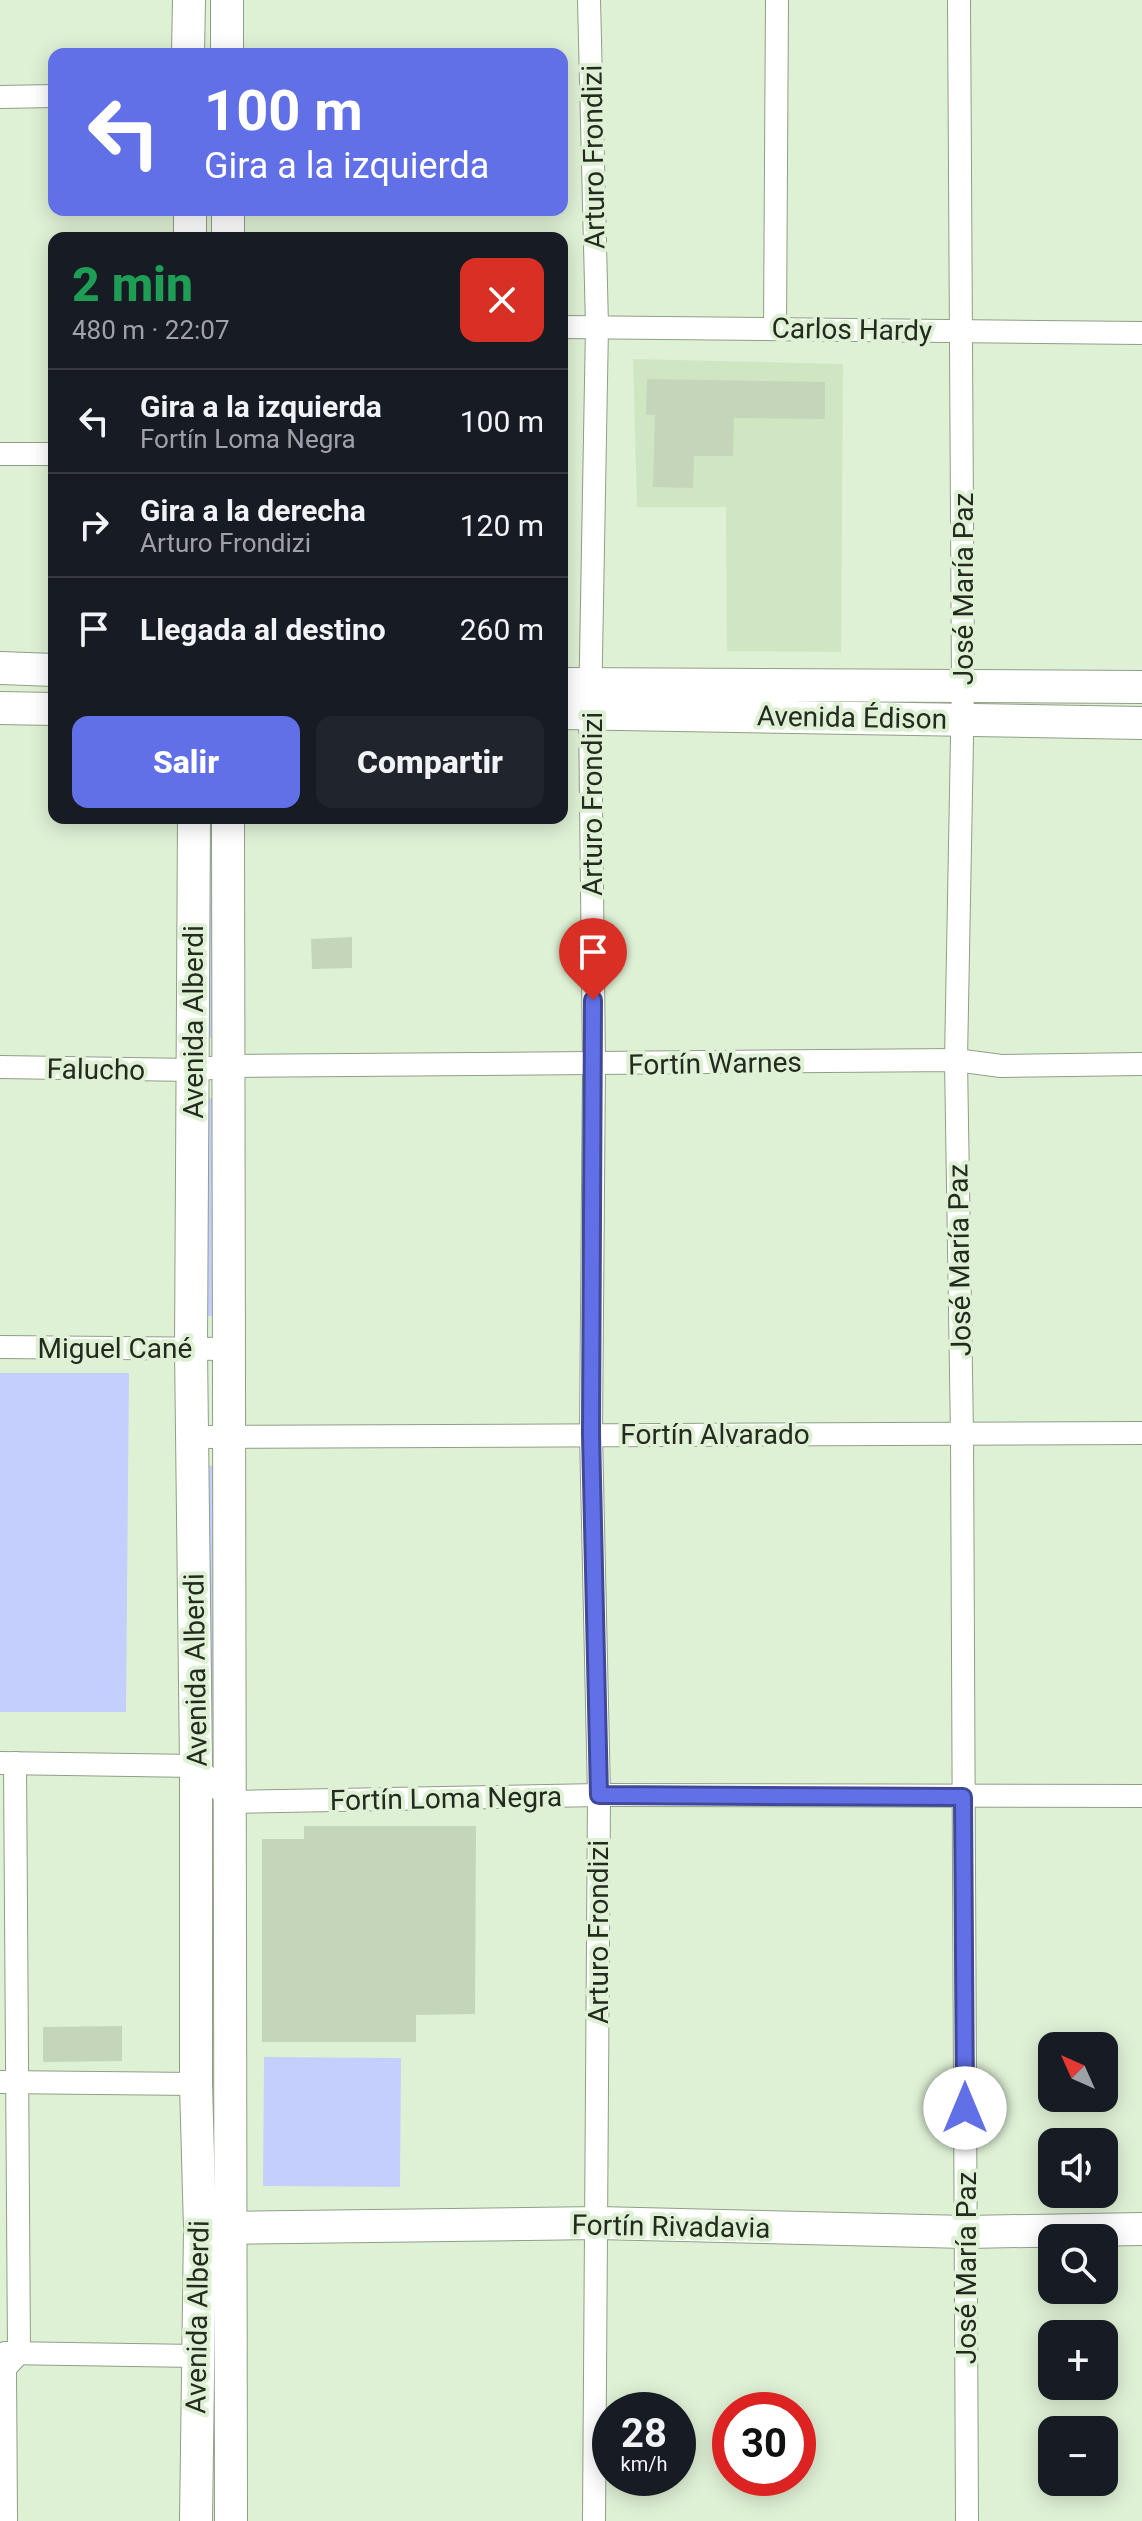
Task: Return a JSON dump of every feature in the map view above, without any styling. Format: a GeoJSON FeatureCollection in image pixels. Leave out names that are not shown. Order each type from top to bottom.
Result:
{"type":"FeatureCollection","features":[{"type":"Feature","properties":{"kind":"main road"},"geometry":{"type":"LineString","coordinates":[[188,48],[189,0]]}},
{"type":"Feature","properties":{"kind":"main road"},"geometry":{"type":"LineString","coordinates":[[227,0],[227,48]]}},
{"type":"Feature","properties":{"kind":"main road"},"geometry":{"type":"LineString","coordinates":[[0,668],[48,670]]}},
{"type":"Feature","properties":{"kind":"main road","name":"Avenida Édison"},"geometry":{"type":"LineString","coordinates":[[576,698],[963,685],[1142,687]]}},
{"type":"Feature","properties":{"kind":"main road","name":"Avenida Édison"},"geometry":{"type":"LineString","coordinates":[[576,698],[962,719],[1142,723]]}},
{"type":"Feature","properties":{"kind":"main road"},"geometry":{"type":"LineString","coordinates":[[0,708],[48,709]]}},
{"type":"Feature","properties":{"kind":"main road","name":"Avenida Alberdi"},"geometry":{"type":"LineString","coordinates":[[194,824],[191,1349],[196,2084],[200,2229],[196,2521]]}},
{"type":"Feature","properties":{"kind":"main road","name":"Avenida Alberdi"},"geometry":{"type":"LineString","coordinates":[[228,824],[233,2227],[231,2521]]}},
{"type":"Feature","properties":{"kind":"main road","name":"Fortín Rivadavia"},"geometry":{"type":"LineString","coordinates":[[200,2229],[598,2223],[966,2232],[1142,2229]]}},
{"type":"Feature","properties":{"kind":"street","name":"Arturo Frondizi"},"geometry":{"type":"LineString","coordinates":[[589,0],[597,326],[576,698],[594,1064],[591,1434],[599,1795],[594,2521]]}},
{"type":"Feature","properties":{"kind":"street"},"geometry":{"type":"LineString","coordinates":[[775,328],[777,0]]}},
{"type":"Feature","properties":{"kind":"street","name":"José María Paz"},"geometry":{"type":"LineString","coordinates":[[959,0],[963,685],[956,1060],[962,1435],[967,2521]]}},
{"type":"Feature","properties":{"kind":"street"},"geometry":{"type":"LineString","coordinates":[[0,97],[48,96]]}},
{"type":"Feature","properties":{"kind":"street","name":"Carlos Hardy"},"geometry":{"type":"LineString","coordinates":[[568,327],[1142,333]]}},
{"type":"Feature","properties":{"kind":"street"},"geometry":{"type":"LineString","coordinates":[[0,454],[48,454]]}},
{"type":"Feature","properties":{"kind":"street","name":"Fortín Warnes"},"geometry":{"type":"LineString","coordinates":[[192,1070],[230,1066],[956,1060],[1001,1066],[1142,1064]]}},
{"type":"Feature","properties":{"kind":"street","name":"Falucho"},"geometry":{"type":"LineString","coordinates":[[0,1067],[192,1070]]}},
{"type":"Feature","properties":{"kind":"street","name":"Miguel Cané"},"geometry":{"type":"LineString","coordinates":[[0,1347],[231,1349]]}},
{"type":"Feature","properties":{"kind":"street","name":"Fortín Alvarado"},"geometry":{"type":"LineString","coordinates":[[193,1437],[1142,1433]]}},
{"type":"Feature","properties":{"kind":"street"},"geometry":{"type":"LineString","coordinates":[[6,2521],[5,2368],[10,2353],[7,1763],[196,1766],[232,1802]]}},
{"type":"Feature","properties":{"kind":"street","name":"Fortín Loma Negra"},"geometry":{"type":"LineString","coordinates":[[232,1802],[599,1795],[1142,1796]]}},
{"type":"Feature","properties":{"kind":"street"},"geometry":{"type":"LineString","coordinates":[[9,2081],[196,2084]]}},
{"type":"Feature","properties":{"kind":"street"},"geometry":{"type":"LineString","coordinates":[[10,2353],[196,2356]]}},
{"type":"Feature","properties":{"kind":"shaded area"},"geometry":{"type":"Polygon","coordinates":[[[633,359],[843,364],[841,652],[727,651],[726,507],[637,507],[633,359]]]}},
{"type":"Feature","properties":{"kind":"shaded area"},"geometry":{"type":"Polygon","coordinates":[[[204,824],[217,824],[219,1038],[205,1038],[204,824]]]}},
{"type":"Feature","properties":{"kind":"shaded area"},"geometry":{"type":"Polygon","coordinates":[[[203,1098],[218,1098],[215,1316],[201,1316],[203,1098]]]}},
{"type":"Feature","properties":{"kind":"shaded area"},"geometry":{"type":"Polygon","coordinates":[[[0,1373],[129,1373],[126,1712],[0,1712],[0,1373]]]}},
{"type":"Feature","properties":{"kind":"shaded area"},"geometry":{"type":"Polygon","coordinates":[[[220,1465],[222,1730],[207,1729],[207,1466],[220,1465]]]}},
{"type":"Feature","properties":{"kind":"shaded area"},"geometry":{"type":"Polygon","coordinates":[[[264,2057],[401,2058],[400,2187],[263,2186],[264,2057]]]}},
{"type":"Feature","properties":{"kind":"building"},"geometry":{"type":"Polygon","coordinates":[[[647,379],[825,382],[825,419],[734,418],[733,456],[694,456],[693,488],[653,487],[655,415],[646,415],[647,379]]]}},
{"type":"Feature","properties":{"kind":"building"},"geometry":{"type":"Polygon","coordinates":[[[352,937],[352,968],[312,969],[311,939],[352,937]]]}},
{"type":"Feature","properties":{"kind":"building"},"geometry":{"type":"Polygon","coordinates":[[[304,1826],[476,1826],[475,2014],[416,2015],[416,2042],[262,2042],[262,1839],[304,1839],[304,1826]]]}},
{"type":"Feature","properties":{"kind":"building"},"geometry":{"type":"Polygon","coordinates":[[[122,2026],[122,2061],[43,2062],[43,2027],[122,2026]]]}},
{"type":"Feature","properties":{"kind":"route"},"geometry":{"type":"LineString","coordinates":[[593,1000],[591,1434],[599,1795],[963,1797],[965,2108]]}}]}
